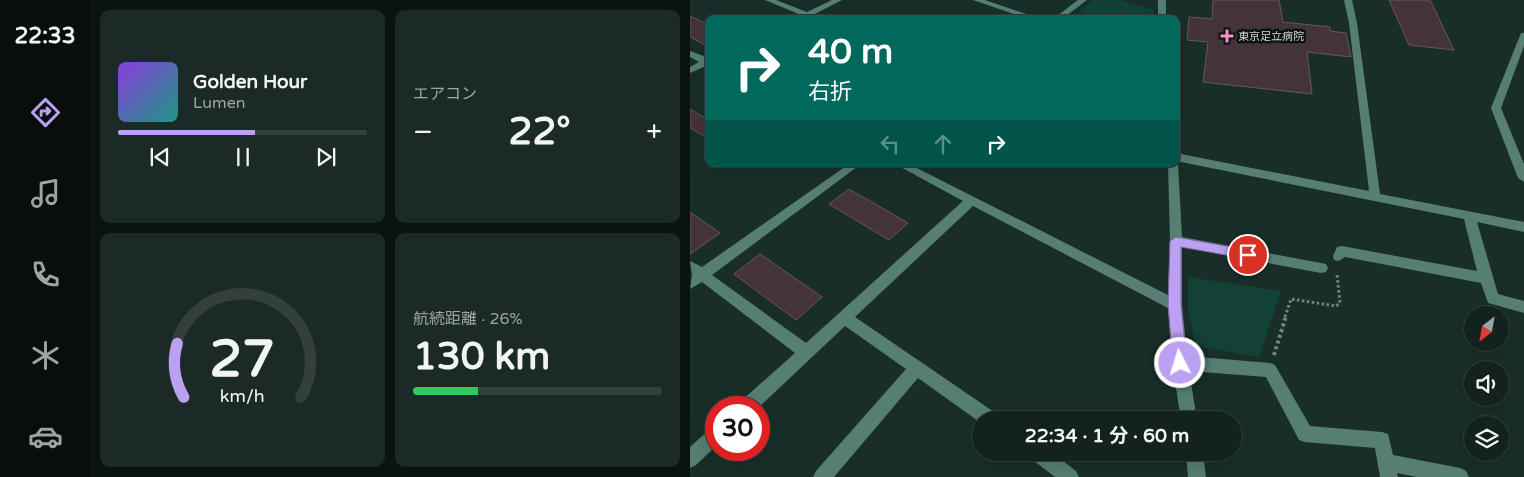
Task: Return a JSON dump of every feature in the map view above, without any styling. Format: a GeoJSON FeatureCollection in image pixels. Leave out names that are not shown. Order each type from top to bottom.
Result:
{"type":"FeatureCollection","features":[{"type":"Feature","properties":{"kind":"street"},"geometry":{"type":"LineString","coordinates":[[769,0],[807,15],[838,0]]}},
{"type":"Feature","properties":{"kind":"street"},"geometry":{"type":"LineString","coordinates":[[977,0],[1024,15]]}},
{"type":"Feature","properties":{"kind":"street"},"geometry":{"type":"LineString","coordinates":[[1062,15],[1083,0]]}},
{"type":"Feature","properties":{"kind":"street"},"geometry":{"type":"LineString","coordinates":[[1162,0],[1162,15]]}},
{"type":"Feature","properties":{"kind":"street"},"geometry":{"type":"LineString","coordinates":[[1348,0],[1353,23],[1374,197]]}},
{"type":"Feature","properties":{"kind":"street"},"geometry":{"type":"LineString","coordinates":[[1524,35],[1496,108],[1524,178]]}},
{"type":"Feature","properties":{"kind":"street"},"geometry":{"type":"LineString","coordinates":[[690,54],[705,62]]}},
{"type":"Feature","properties":{"kind":"street"},"geometry":{"type":"LineString","coordinates":[[690,70],[705,64]]}},
{"type":"Feature","properties":{"kind":"street"},"geometry":{"type":"LineString","coordinates":[[1180,158],[1524,227]]}},
{"type":"Feature","properties":{"kind":"street"},"geometry":{"type":"LineString","coordinates":[[696,279],[852,167]]}},
{"type":"Feature","properties":{"kind":"street"},"geometry":{"type":"LineString","coordinates":[[906,167],[1175,305]]}},
{"type":"Feature","properties":{"kind":"street"},"geometry":{"type":"LineString","coordinates":[[1173,167],[1176,241],[1175,305],[1187,411]]}},
{"type":"Feature","properties":{"kind":"street"},"geometry":{"type":"LineString","coordinates":[[759,396],[972,200]]}},
{"type":"Feature","properties":{"kind":"street"},"geometry":{"type":"LineString","coordinates":[[1469,216],[1493,299],[1524,307]]}},
{"type":"Feature","properties":{"kind":"street"},"geometry":{"type":"LineString","coordinates":[[1176,241],[1321,268]]}},
{"type":"Feature","properties":{"kind":"street"},"geometry":{"type":"LineString","coordinates":[[1339,256],[1342,251],[1486,278]]}},
{"type":"Feature","properties":{"kind":"street"},"geometry":{"type":"LineString","coordinates":[[690,266],[696,279],[806,352]]}},
{"type":"Feature","properties":{"kind":"street"},"geometry":{"type":"LineString","coordinates":[[844,317],[978,411]]}},
{"type":"Feature","properties":{"kind":"street"},"geometry":{"type":"LineString","coordinates":[[1180,363],[1270,370],[1305,434],[1382,440],[1387,469],[1460,477]]}},
{"type":"Feature","properties":{"kind":"street"},"geometry":{"type":"LineString","coordinates":[[822,477],[918,368]]}},
{"type":"Feature","properties":{"kind":"street"},"geometry":{"type":"LineString","coordinates":[[690,459],[705,445]]}},
{"type":"Feature","properties":{"kind":"street"},"geometry":{"type":"LineString","coordinates":[[1048,461],[1070,477]]}},
{"type":"Feature","properties":{"kind":"street"},"geometry":{"type":"LineString","coordinates":[[1195,461],[1197,477]]}},
{"type":"Feature","properties":{"kind":"path"},"geometry":{"type":"LineString","coordinates":[[1270,370],[1291,299],[1336,306],[1340,303],[1336,271],[1339,256]]}},
{"type":"Feature","properties":{"kind":"green space"},"geometry":{"type":"Polygon","coordinates":[[[1094,0],[1120,0],[1154,10],[1155,15],[1088,15],[1078,12],[1094,0]]]}},
{"type":"Feature","properties":{"kind":"green space"},"geometry":{"type":"Polygon","coordinates":[[[1188,277],[1281,291],[1259,357],[1196,346],[1188,309],[1188,277]]]}},
{"type":"Feature","properties":{"kind":"building"},"geometry":{"type":"Polygon","coordinates":[[[1213,0],[1279,0],[1283,22],[1330,27],[1330,31],[1346,33],[1351,57],[1307,52],[1312,94],[1203,82],[1208,42],[1187,40],[1189,17],[1212,19],[1213,0]]]}},
{"type":"Feature","properties":{"kind":"building"},"geometry":{"type":"Polygon","coordinates":[[[1389,0],[1430,0],[1454,50],[1409,45],[1389,0]]]}},
{"type":"Feature","properties":{"kind":"building"},"geometry":{"type":"Polygon","coordinates":[[[690,16],[705,23],[705,45],[690,37],[690,16]]]}},
{"type":"Feature","properties":{"kind":"building"},"geometry":{"type":"Polygon","coordinates":[[[690,109],[705,118],[705,137],[690,128],[690,109]]]}},
{"type":"Feature","properties":{"kind":"building"},"geometry":{"type":"Polygon","coordinates":[[[849,189],[908,223],[889,240],[829,204],[849,189]]]}},
{"type":"Feature","properties":{"kind":"building"},"geometry":{"type":"Polygon","coordinates":[[[690,212],[720,233],[690,254],[690,212]]]}},
{"type":"Feature","properties":{"kind":"building"},"geometry":{"type":"Polygon","coordinates":[[[760,254],[822,297],[796,320],[734,274],[760,254]]]}},
{"type":"Feature","properties":{"kind":"place","name":"東京足立病院"},"geometry":{"type":"Point","coordinates":[1227,36]}},
{"type":"Feature","properties":{"kind":"route"},"geometry":{"type":"LineString","coordinates":[[1180,363],[1175,305],[1176,241],[1248,255]]}}]}
